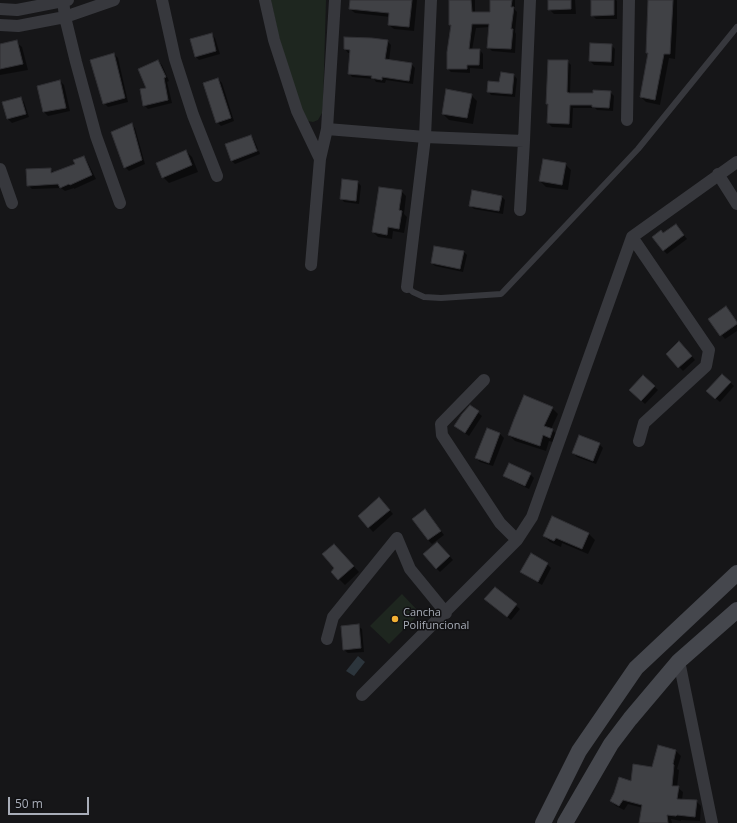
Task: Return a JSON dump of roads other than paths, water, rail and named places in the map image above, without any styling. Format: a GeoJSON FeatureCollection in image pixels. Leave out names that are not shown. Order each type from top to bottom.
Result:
{"type":"FeatureCollection","features":[{"type":"Feature","properties":{"kind":"street"},"geometry":{"type":"LineString","coordinates":[[0,25],[18,26],[65,17],[114,0]]}},
{"type":"Feature","properties":{"kind":"street"},"geometry":{"type":"LineString","coordinates":[[162,0],[176,59],[193,115],[217,176]]}},
{"type":"Feature","properties":{"kind":"street"},"geometry":{"type":"LineString","coordinates":[[265,0],[274,40],[297,111],[320,159]]}},
{"type":"Feature","properties":{"kind":"street"},"geometry":{"type":"LineString","coordinates":[[311,265],[320,159],[328,129],[335,0]]}},
{"type":"Feature","properties":{"kind":"street"},"geometry":{"type":"LineString","coordinates":[[407,287],[425,137],[430,0]]}},
{"type":"Feature","properties":{"kind":"street"},"geometry":{"type":"LineString","coordinates":[[520,210],[530,0]]}},
{"type":"Feature","properties":{"kind":"street"},"geometry":{"type":"LineString","coordinates":[[627,120],[629,0]]}},
{"type":"Feature","properties":{"kind":"street"},"geometry":{"type":"LineString","coordinates":[[0,9],[17,10],[64,1],[65,17],[96,136],[120,203]]}},
{"type":"Feature","properties":{"kind":"street"},"geometry":{"type":"LineString","coordinates":[[328,129],[425,137],[524,141]]}},
{"type":"Feature","properties":{"kind":"street"},"geometry":{"type":"LineString","coordinates":[[362,695],[446,613],[517,540],[532,517],[632,237],[718,174],[737,162]]}},
{"type":"Feature","properties":{"kind":"street"},"geometry":{"type":"LineString","coordinates":[[0,169],[12,203]]}},
{"type":"Feature","properties":{"kind":"street"},"geometry":{"type":"LineString","coordinates":[[718,174],[737,204]]}},
{"type":"Feature","properties":{"kind":"street"},"geometry":{"type":"LineString","coordinates":[[632,237],[709,350],[706,366],[644,423],[639,441]]}},
{"type":"Feature","properties":{"kind":"street"},"geometry":{"type":"LineString","coordinates":[[484,380],[441,424],[442,435],[500,523],[517,540]]}},
{"type":"Feature","properties":{"kind":"street"},"geometry":{"type":"LineString","coordinates":[[326,639],[333,617],[397,538],[410,569],[446,613]]}},
{"type":"Feature","properties":{"kind":"street"},"geometry":{"type":"LineString","coordinates":[[543,823],[579,751],[636,668],[737,573]]}},
{"type":"Feature","properties":{"kind":"street"},"geometry":{"type":"LineString","coordinates":[[565,823],[612,744],[630,720],[679,661],[737,610]]}},
{"type":"Feature","properties":{"kind":"street"},"geometry":{"type":"LineString","coordinates":[[679,661],[712,823]]}},
{"type":"Feature","properties":{"kind":"lane"},"geometry":{"type":"LineString","coordinates":[[407,287],[413,292],[424,297],[441,298],[501,294],[638,149],[737,27]]}},
{"type":"Feature","properties":{"kind":"place","name":"Cancha Polifuncional"},"geometry":{"type":"Point","coordinates":[395,619]}}]}
